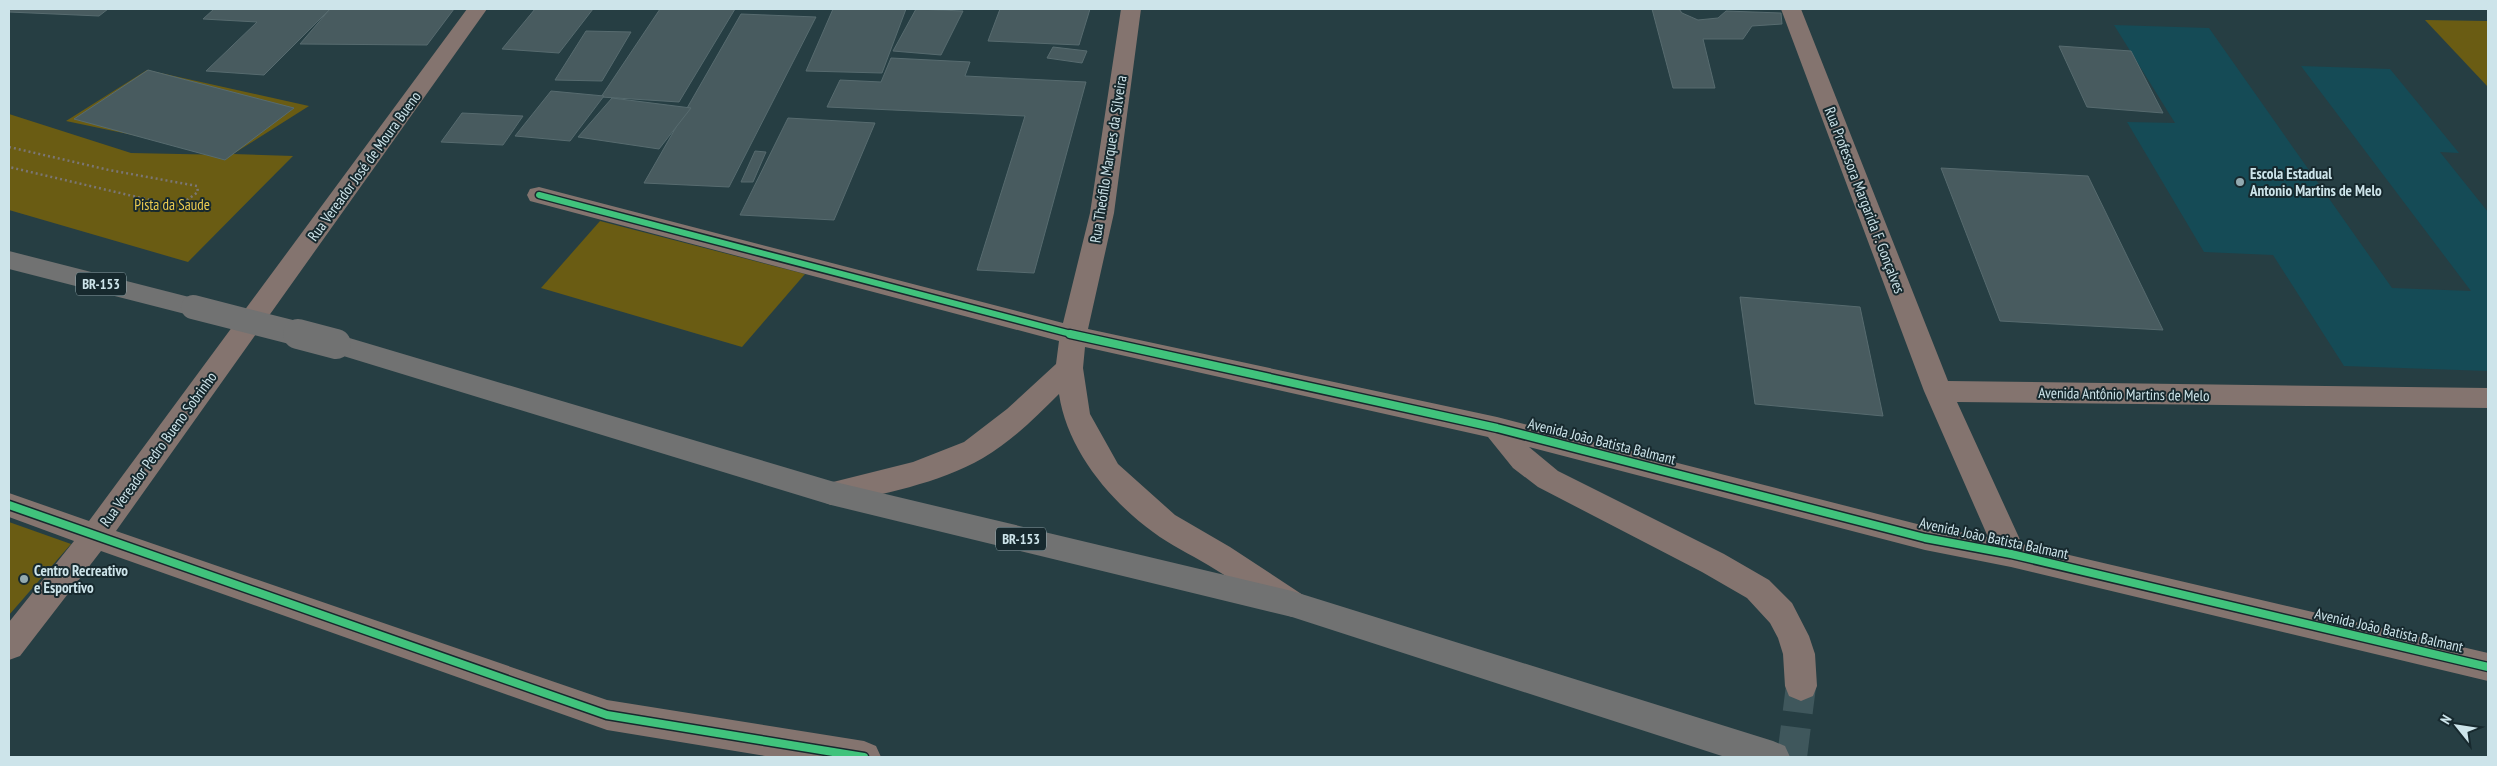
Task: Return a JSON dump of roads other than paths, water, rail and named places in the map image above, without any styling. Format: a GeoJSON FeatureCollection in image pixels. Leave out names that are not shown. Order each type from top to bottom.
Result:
{"type":"FeatureCollection","features":[{"type":"Feature","properties":{"kind":"highway","name":"BR-153"},"geometry":{"type":"LineString","coordinates":[[9,260],[336,344],[831,492],[1292,604],[1773,757]]}},
{"type":"Feature","properties":{"kind":"street","name":"Rua Vereador José de Moura Bueno"},"geometry":{"type":"LineString","coordinates":[[251,322],[477,9]]}},
{"type":"Feature","properties":{"kind":"street","name":"Rua Theófilo Marques da Silveira"},"geometry":{"type":"LineString","coordinates":[[1132,9],[1102,213],[1073,335],[1069,368],[1076,414],[1108,472],[1140,505],[1164,524],[1219,556],[1292,604]]}},
{"type":"Feature","properties":{"kind":"street","name":"Rua Professora Margarida F. Gonçalves"},"geometry":{"type":"LineString","coordinates":[[1791,9],[1938,392]]}},
{"type":"Feature","properties":{"kind":"street","name":"Avenida João Batista Balmant"},"geometry":{"type":"LineString","coordinates":[[539,195],[1073,335],[1497,428],[1925,538],[2011,554],[2488,667]]}},
{"type":"Feature","properties":{"kind":"street","name":"Rua Vereador Pedro Bueno Sobrinho"},"geometry":{"type":"LineString","coordinates":[[9,646],[95,536],[251,322]]}},
{"type":"Feature","properties":{"kind":"street"},"geometry":{"type":"LineString","coordinates":[[831,492],[889,481],[961,456],[1004,428],[1069,368]]}},
{"type":"Feature","properties":{"kind":"street","name":"Avenida Antônio Martins de Melo"},"geometry":{"type":"LineString","coordinates":[[1938,392],[2488,398]]}},
{"type":"Feature","properties":{"kind":"street"},"geometry":{"type":"LineString","coordinates":[[1938,392],[2011,554]]}},
{"type":"Feature","properties":{"kind":"street"},"geometry":{"type":"LineString","coordinates":[[1497,428],[1523,460],[1548,479],[1713,562],[1758,589],[1781,613],[1793,636],[1799,654],[1801,686]]}},
{"type":"Feature","properties":{"kind":"street"},"geometry":{"type":"LineString","coordinates":[[9,505],[607,714],[864,757]]}},
{"type":"Feature","properties":{"kind":"tunnel"},"geometry":{"type":"LineString","coordinates":[[1792,757],[1801,686]]}},
{"type":"Feature","properties":{"kind":"place","name":"Escola Estadual Antonio Martins de Melo"},"geometry":{"type":"Point","coordinates":[2240,182]}},
{"type":"Feature","properties":{"kind":"place","name":"Centro Recreativo e Esportivo"},"geometry":{"type":"Point","coordinates":[24,579]}},
{"type":"Feature","properties":{"kind":"park label","name":"Pista da Saude"},"geometry":{"type":"Point","coordinates":[172,204]}}]}
